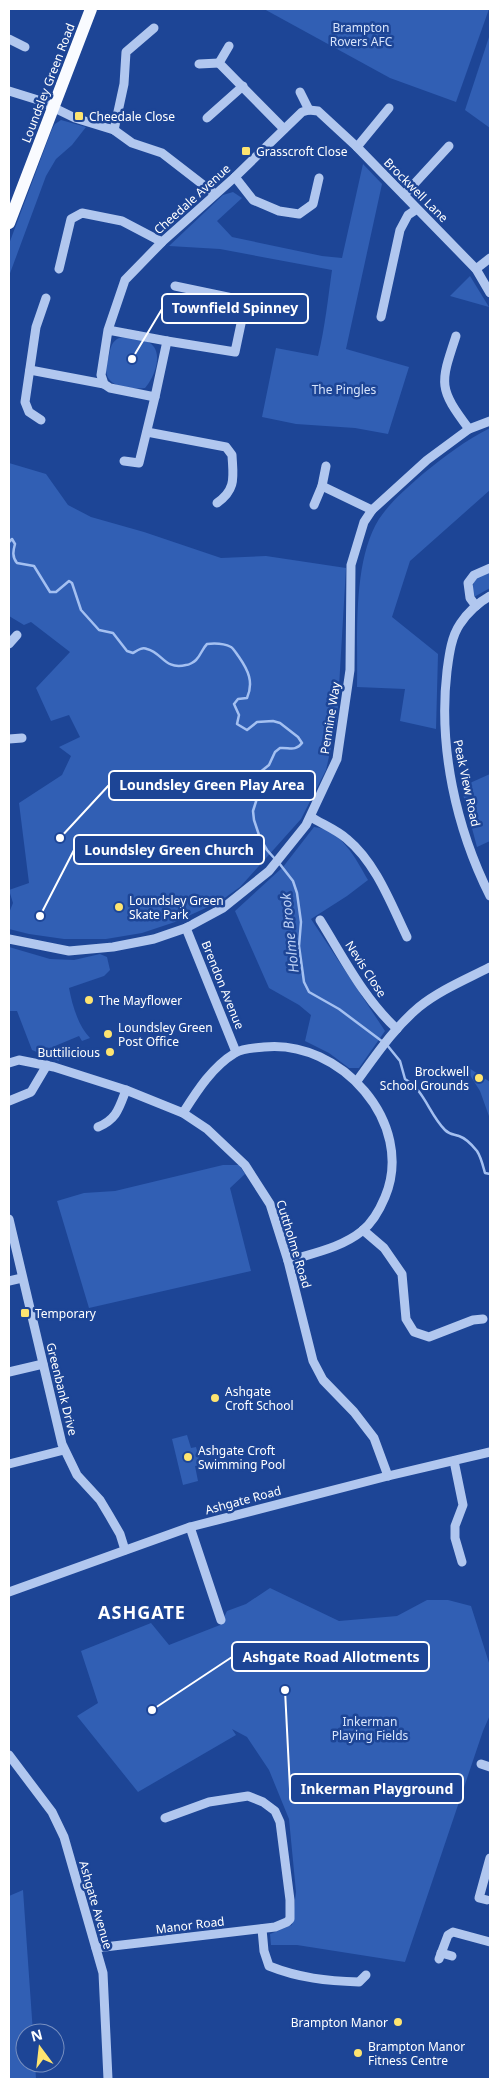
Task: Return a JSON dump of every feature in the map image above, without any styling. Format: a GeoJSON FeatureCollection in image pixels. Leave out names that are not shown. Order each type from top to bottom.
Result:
{"type":"FeatureCollection","features":[{"type":"Feature","properties":{"kind":"main road","name":"Loundsley Green Road"},"geometry":{"type":"LineString","coordinates":[[9,223],[91,9]]}},
{"type":"Feature","properties":{"kind":"street"},"geometry":{"type":"LineString","coordinates":[[114,130],[124,84],[126,52],[154,28]]}},
{"type":"Feature","properties":{"kind":"street"},"geometry":{"type":"LineString","coordinates":[[9,39],[25,47]]}},
{"type":"Feature","properties":{"kind":"street"},"geometry":{"type":"LineString","coordinates":[[219,63],[229,46]]}},
{"type":"Feature","properties":{"kind":"street"},"geometry":{"type":"LineString","coordinates":[[199,64],[219,63],[244,86],[284,129]]}},
{"type":"Feature","properties":{"kind":"street"},"geometry":{"type":"LineString","coordinates":[[208,118],[244,86]]}},
{"type":"Feature","properties":{"kind":"street"},"geometry":{"type":"LineString","coordinates":[[9,91],[38,100],[75,118],[114,130],[132,143],[162,153],[215,194]]}},
{"type":"Feature","properties":{"kind":"street","name":"Brockwell Lane"},"geometry":{"type":"LineString","coordinates":[[300,92],[313,110],[357,147],[476,269],[490,293]]}},
{"type":"Feature","properties":{"kind":"street"},"geometry":{"type":"LineString","coordinates":[[357,147],[388,108]]}},
{"type":"Feature","properties":{"kind":"street","name":"Cheedale Avenue"},"geometry":{"type":"LineString","coordinates":[[104,384],[101,375],[108,330],[125,280],[162,242],[236,177],[302,112],[313,110]]}},
{"type":"Feature","properties":{"kind":"street"},"geometry":{"type":"LineString","coordinates":[[404,195],[449,146]]}},
{"type":"Feature","properties":{"kind":"street"},"geometry":{"type":"LineString","coordinates":[[236,177],[253,200],[279,211],[299,214],[313,204],[319,178]]}},
{"type":"Feature","properties":{"kind":"street"},"geometry":{"type":"LineString","coordinates":[[381,317],[400,230],[408,215],[417,209]]}},
{"type":"Feature","properties":{"kind":"street"},"geometry":{"type":"LineString","coordinates":[[59,269],[71,219],[82,213],[122,221],[162,242]]}},
{"type":"Feature","properties":{"kind":"street"},"geometry":{"type":"LineString","coordinates":[[476,269],[490,258]]}},
{"type":"Feature","properties":{"kind":"street"},"geometry":{"type":"LineString","coordinates":[[175,286],[284,308]]}},
{"type":"Feature","properties":{"kind":"street"},"geometry":{"type":"LineString","coordinates":[[41,420],[29,412],[25,402],[36,327],[46,298]]}},
{"type":"Feature","properties":{"kind":"street"},"geometry":{"type":"LineString","coordinates":[[108,330],[235,352],[246,300]]}},
{"type":"Feature","properties":{"kind":"street"},"geometry":{"type":"LineString","coordinates":[[456,336],[444,371],[444,388],[451,405],[470,430]]}},
{"type":"Feature","properties":{"kind":"street"},"geometry":{"type":"LineString","coordinates":[[124,460],[139,463],[167,341]]}},
{"type":"Feature","properties":{"kind":"street"},"geometry":{"type":"LineString","coordinates":[[30,370],[104,384],[110,388],[155,397]]}},
{"type":"Feature","properties":{"kind":"street","name":"Pennine Way"},"geometry":{"type":"LineString","coordinates":[[9,939],[69,951],[113,948],[154,939],[186,928],[223,908],[277,861],[311,817],[336,759],[350,670],[352,565],[364,522],[372,510],[427,460],[470,430],[490,421]]}},
{"type":"Feature","properties":{"kind":"street"},"geometry":{"type":"LineString","coordinates":[[147,432],[226,447],[232,455],[234,479],[230,492],[217,503]]}},
{"type":"Feature","properties":{"kind":"street"},"geometry":{"type":"LineString","coordinates":[[314,505],[322,486],[326,466]]}},
{"type":"Feature","properties":{"kind":"street"},"geometry":{"type":"LineString","coordinates":[[322,486],[372,510]]}},
{"type":"Feature","properties":{"kind":"street"},"geometry":{"type":"LineString","coordinates":[[476,606],[470,598],[468,583],[474,575],[490,568]]}},
{"type":"Feature","properties":{"kind":"street","name":"Peak View Road"},"geometry":{"type":"LineString","coordinates":[[490,596],[476,606],[459,624],[449,652],[444,694],[445,741],[452,784],[468,844],[490,896]]}},
{"type":"Feature","properties":{"kind":"street"},"geometry":{"type":"LineString","coordinates":[[9,644],[17,635]]}},
{"type":"Feature","properties":{"kind":"street"},"geometry":{"type":"LineString","coordinates":[[9,739],[22,738]]}},
{"type":"Feature","properties":{"kind":"street"},"geometry":{"type":"LineString","coordinates":[[311,817],[347,838],[369,863],[407,937]]}},
{"type":"Feature","properties":{"kind":"street","name":"Nevis Close"},"geometry":{"type":"LineString","coordinates":[[320,920],[368,998],[397,1029]]}},
{"type":"Feature","properties":{"kind":"street","name":"Brendon Avenue"},"geometry":{"type":"LineString","coordinates":[[186,928],[236,1052]]}},
{"type":"Feature","properties":{"kind":"street"},"geometry":{"type":"LineString","coordinates":[[357,1081],[384,1044],[419,1008],[434,996],[490,967]]}},
{"type":"Feature","properties":{"kind":"street"},"geometry":{"type":"LineString","coordinates":[[183,1113],[199,1088],[221,1063],[236,1052],[248,1048],[278,1045],[307,1050],[357,1081],[378,1107],[392,1145],[392,1169],[388,1189],[380,1210],[363,1230],[343,1243],[288,1261]]}},
{"type":"Feature","properties":{"kind":"street","name":"Cuttholme Road"},"geometry":{"type":"LineString","coordinates":[[9,1063],[19,1060],[47,1065],[126,1090],[183,1113],[207,1129],[245,1165],[270,1204],[288,1261],[313,1361],[323,1380],[354,1412],[374,1438],[383,1458],[388,1476]]}},
{"type":"Feature","properties":{"kind":"street"},"geometry":{"type":"LineString","coordinates":[[9,1101],[31,1092],[47,1065]]}},
{"type":"Feature","properties":{"kind":"street"},"geometry":{"type":"LineString","coordinates":[[98,1126],[109,1122],[119,1110],[126,1090]]}},
{"type":"Feature","properties":{"kind":"street","name":"Greenbank Drive"},"geometry":{"type":"LineString","coordinates":[[9,1219],[64,1450],[77,1475],[100,1500],[120,1534],[125,1550]]}},
{"type":"Feature","properties":{"kind":"street"},"geometry":{"type":"LineString","coordinates":[[363,1230],[384,1248],[402,1274],[406,1319],[414,1332],[429,1337],[435,1336],[472,1320],[483,1319]]}},
{"type":"Feature","properties":{"kind":"street"},"geometry":{"type":"LineString","coordinates":[[9,1281],[22,1278]]}},
{"type":"Feature","properties":{"kind":"street"},"geometry":{"type":"LineString","coordinates":[[9,1372],[42,1364]]}},
{"type":"Feature","properties":{"kind":"street"},"geometry":{"type":"LineString","coordinates":[[9,1464],[64,1450]]}},
{"type":"Feature","properties":{"kind":"street","name":"Ashgate Road"},"geometry":{"type":"LineString","coordinates":[[9,1592],[190,1527],[490,1452]]}},
{"type":"Feature","properties":{"kind":"street"},"geometry":{"type":"LineString","coordinates":[[454,1461],[463,1505],[455,1526],[455,1538],[462,1562]]}},
{"type":"Feature","properties":{"kind":"street"},"geometry":{"type":"LineString","coordinates":[[190,1527],[221,1620]]}},
{"type":"Feature","properties":{"kind":"street","name":"Ashgate Avenue"},"geometry":{"type":"LineString","coordinates":[[9,1755],[52,1812],[64,1837],[102,1973],[108,2079]]}},
{"type":"Feature","properties":{"kind":"street","name":"Manor Road"},"geometry":{"type":"LineString","coordinates":[[96,1948],[275,1927],[290,1918],[290,1900],[280,1822],[275,1811],[263,1802],[248,1796],[209,1802],[165,1818]]}},
{"type":"Feature","properties":{"kind":"street"},"geometry":{"type":"LineString","coordinates":[[475,1908],[483,1899],[490,1858]]}},
{"type":"Feature","properties":{"kind":"street"},"geometry":{"type":"LineString","coordinates":[[262,1929],[264,1951],[269,1966],[287,1974],[361,1986],[366,1975]]}},
{"type":"Feature","properties":{"kind":"street"},"geometry":{"type":"LineString","coordinates":[[452,1956],[440,1956],[448,1934],[453,1932],[490,1942]]}},
{"type":"Feature","properties":{"kind":"green space","name":"Brampton Rovers AFC"},"geometry":{"type":"Polygon","coordinates":[[[264,9],[489,9],[456,102],[390,78],[264,9]]]}},
{"type":"Feature","properties":{"kind":"green space"},"geometry":{"type":"Polygon","coordinates":[[[490,34],[490,128],[465,110],[490,34]]]}},
{"type":"Feature","properties":{"kind":"green space"},"geometry":{"type":"Polygon","coordinates":[[[61,120],[86,127],[72,145],[56,159],[46,176],[9,276],[9,244],[52,129],[61,120]]]}},
{"type":"Feature","properties":{"kind":"green space","name":"The Pingles"},"geometry":{"type":"Polygon","coordinates":[[[363,164],[382,184],[346,349],[409,367],[388,434],[355,428],[296,424],[262,417],[276,348],[318,356],[332,270],[220,249],[169,246],[223,195],[233,192],[242,198],[217,221],[232,237],[322,256],[342,258],[363,164]]]}},
{"type":"Feature","properties":{"kind":"green space"},"geometry":{"type":"Polygon","coordinates":[[[470,276],[489,307],[450,296],[470,276]]]}},
{"type":"Feature","properties":{"kind":"green space"},"geometry":{"type":"Polygon","coordinates":[[[129,337],[149,342],[156,352],[156,369],[145,388],[118,386],[109,380],[107,375],[106,366],[112,345],[118,338],[129,337]]]}},
{"type":"Feature","properties":{"kind":"green space"},"geometry":{"type":"Polygon","coordinates":[[[490,428],[490,490],[410,561],[392,617],[438,654],[436,729],[400,721],[405,689],[357,687],[358,601],[364,556],[370,537],[379,519],[394,500],[448,454],[490,428]]]}},
{"type":"Feature","properties":{"kind":"green space"},"geometry":{"type":"Polygon","coordinates":[[[9,463],[46,474],[68,505],[91,517],[144,532],[221,558],[266,556],[346,568],[337,721],[326,770],[301,819],[240,887],[219,902],[175,922],[142,933],[106,939],[64,939],[9,929],[9,913],[13,903],[9,890],[29,883],[19,803],[62,775],[71,756],[59,747],[80,737],[69,715],[51,721],[36,688],[70,652],[31,622],[24,625],[9,616],[9,463]]]}},
{"type":"Feature","properties":{"kind":"green space"},"geometry":{"type":"Polygon","coordinates":[[[490,571],[490,588],[474,597],[472,595],[474,582],[478,577],[490,571]]]}},
{"type":"Feature","properties":{"kind":"green space"},"geometry":{"type":"Polygon","coordinates":[[[490,774],[490,841],[477,847],[461,787],[490,774]]]}},
{"type":"Feature","properties":{"kind":"green space"},"geometry":{"type":"Polygon","coordinates":[[[314,827],[324,829],[340,839],[347,846],[368,880],[311,919],[385,1031],[359,1068],[349,1068],[329,1053],[305,1041],[311,1015],[299,1005],[269,988],[235,911],[283,867],[314,827]]]}},
{"type":"Feature","properties":{"kind":"green space"},"geometry":{"type":"Polygon","coordinates":[[[9,947],[50,959],[74,960],[100,954],[107,957],[110,970],[104,976],[69,988],[79,1021],[90,1038],[82,1041],[79,1036],[55,1046],[59,1061],[32,1050],[17,1011],[9,1011],[9,947]]]}},
{"type":"Feature","properties":{"kind":"green space"},"geometry":{"type":"Polygon","coordinates":[[[463,1064],[490,1082],[490,1119],[480,1091],[463,1064]]]}},
{"type":"Feature","properties":{"kind":"green space"},"geometry":{"type":"Polygon","coordinates":[[[223,1165],[239,1165],[245,1174],[230,1188],[251,1271],[89,1308],[57,1201],[84,1193],[115,1191],[223,1165]]]}},
{"type":"Feature","properties":{"kind":"green space","name":"Ashgate Croft Swimming Pool"},"geometry":{"type":"Polygon","coordinates":[[[187,1435],[191,1448],[196,1447],[201,1465],[195,1466],[198,1481],[183,1485],[172,1439],[187,1435]]]}},
{"type":"Feature","properties":{"kind":"green space","name":"Inkerman Playing Fields"},"geometry":{"type":"Polygon","coordinates":[[[270,1588],[339,1621],[397,1616],[427,1600],[448,1600],[471,1606],[490,1666],[490,1715],[405,1962],[297,1945],[271,1945],[270,1934],[292,1925],[296,1892],[289,1819],[269,1770],[247,1737],[232,1729],[236,1735],[138,1792],[77,1716],[98,1703],[81,1651],[151,1623],[169,1645],[220,1625],[227,1611],[246,1604],[270,1588]]]}},
{"type":"Feature","properties":{"kind":"green space"},"geometry":{"type":"Polygon","coordinates":[[[23,1890],[32,2023],[15,2023],[15,2073],[36,2073],[36,2079],[9,2079],[9,1896],[23,1890]]]}},
{"type":"Feature","properties":{"kind":"waterway","name":"Holme Brook"},"geometry":{"type":"LineString","coordinates":[[9,542],[12,539],[15,544],[13,554],[17,563],[34,566],[50,592],[56,592],[69,581],[72,583],[81,610],[99,630],[113,633],[127,651],[133,653],[145,648],[157,654],[168,663],[179,666],[195,661],[207,644],[222,644],[234,650],[245,667],[250,681],[247,698],[238,699],[234,704],[239,715],[237,724],[247,730],[257,722],[273,721],[280,723],[298,737],[302,743],[294,748],[280,748],[275,752],[269,765],[259,773],[259,792],[253,811],[254,820],[260,838],[275,859]]}},
{"type":"Feature","properties":{"kind":"waterway","name":"Holme Brook"},"geometry":{"type":"LineString","coordinates":[[279,863],[293,881],[297,893],[301,922],[299,946],[304,982],[309,992],[339,1009],[387,1045],[400,1061],[405,1079],[422,1096],[440,1124],[450,1134],[466,1140],[477,1151],[485,1173],[490,1174]]}},
{"type":"Feature","properties":{"kind":"place","name":"Cheedale Close"},"geometry":{"type":"Point","coordinates":[79,116]}},
{"type":"Feature","properties":{"kind":"place","name":"Grasscroft Close"},"geometry":{"type":"Point","coordinates":[246,151]}},
{"type":"Feature","properties":{"kind":"place","name":"Townfield Spinney"},"geometry":{"type":"Point","coordinates":[132,359]}},
{"type":"Feature","properties":{"kind":"place","name":"Loundsley Green Play Area"},"geometry":{"type":"Point","coordinates":[60,838]}},
{"type":"Feature","properties":{"kind":"place","name":"Loundsley Green Skate Park"},"geometry":{"type":"Point","coordinates":[119,907]}},
{"type":"Feature","properties":{"kind":"place","name":"Loundsley Green Church"},"geometry":{"type":"Point","coordinates":[40,916]}},
{"type":"Feature","properties":{"kind":"place","name":"The Mayflower"},"geometry":{"type":"Point","coordinates":[89,1000]}},
{"type":"Feature","properties":{"kind":"place","name":"Loundsley Green Post Office"},"geometry":{"type":"Point","coordinates":[108,1034]}},
{"type":"Feature","properties":{"kind":"place","name":"Buttilicious"},"geometry":{"type":"Point","coordinates":[110,1052]}},
{"type":"Feature","properties":{"kind":"place","name":"Brockwell School Grounds"},"geometry":{"type":"Point","coordinates":[479,1078]}},
{"type":"Feature","properties":{"kind":"place","name":"Temporary"},"geometry":{"type":"Point","coordinates":[25,1313]}},
{"type":"Feature","properties":{"kind":"place","name":"Ashgate Croft School"},"geometry":{"type":"Point","coordinates":[215,1398]}},
{"type":"Feature","properties":{"kind":"place","name":"Ashgate Croft Swimming Pool"},"geometry":{"type":"Point","coordinates":[188,1457]}},
{"type":"Feature","properties":{"kind":"place","name":"Inkerman Playground"},"geometry":{"type":"Point","coordinates":[285,1690]}},
{"type":"Feature","properties":{"kind":"place","name":"Ashgate Road Allotments"},"geometry":{"type":"Point","coordinates":[152,1710]}},
{"type":"Feature","properties":{"kind":"place","name":"Brampton Manor"},"geometry":{"type":"Point","coordinates":[398,2022]}},
{"type":"Feature","properties":{"kind":"place","name":"Brampton Manor Fitness Centre"},"geometry":{"type":"Point","coordinates":[358,2053]}},
{"type":"Feature","properties":{"kind":"district","name":"ASHGATE"},"geometry":{"type":"Point","coordinates":[142,1612]}}]}
